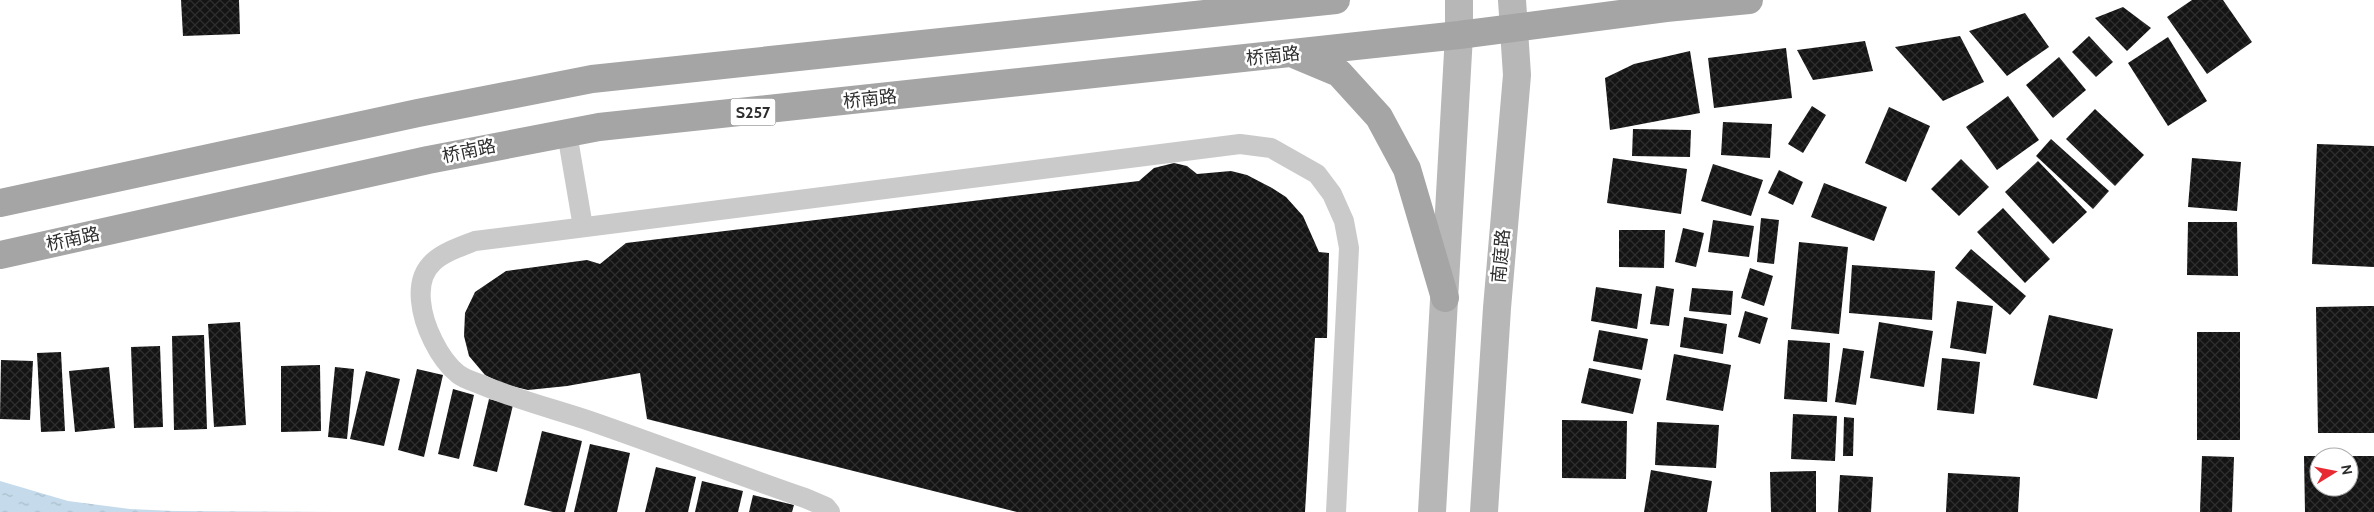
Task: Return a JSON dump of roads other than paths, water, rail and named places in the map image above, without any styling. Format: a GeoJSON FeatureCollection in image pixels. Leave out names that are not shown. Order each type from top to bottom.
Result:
{"type":"FeatureCollection","features":[{"type":"Feature","properties":{"kind":"main road"},"geometry":{"type":"LineString","coordinates":[[0,203],[508,94],[592,79],[1336,0]]}},
{"type":"Feature","properties":{"kind":"main road","name":"桥南路"},"geometry":{"type":"LineString","coordinates":[[0,255],[428,160],[599,127],[1459,36],[1666,8],[1749,0]]}},
{"type":"Feature","properties":{"kind":"main road"},"geometry":{"type":"LineString","coordinates":[[1292,54],[1339,73],[1379,117],[1407,169],[1445,298]]}},
{"type":"Feature","properties":{"kind":"main road"},"geometry":{"type":"LineString","coordinates":[[0,183],[55,191]]}},
{"type":"Feature","properties":{"kind":"street"},"geometry":{"type":"LineString","coordinates":[[1432,512],[1459,36],[1458,0]]}},
{"type":"Feature","properties":{"kind":"street","name":"南庭路"},"geometry":{"type":"LineString","coordinates":[[1484,512],[1496,308],[1517,75],[1512,0]]}},
{"type":"Feature","properties":{"kind":"lane"},"geometry":{"type":"LineString","coordinates":[[567,133],[583,227]]}},
{"type":"Feature","properties":{"kind":"lane"},"geometry":{"type":"LineString","coordinates":[[830,512],[826,507],[805,498],[588,421],[517,400],[458,374],[438,349],[424,321],[421,300],[422,281],[430,263],[441,254],[475,241],[1240,144],[1271,148],[1318,174],[1332,194],[1344,220],[1350,248],[1336,512]]}},
{"type":"Feature","properties":{"kind":"water"},"geometry":{"type":"Polygon","coordinates":[[[0,481],[68,501],[130,509],[335,512],[0,512],[0,481]]]}}]}
